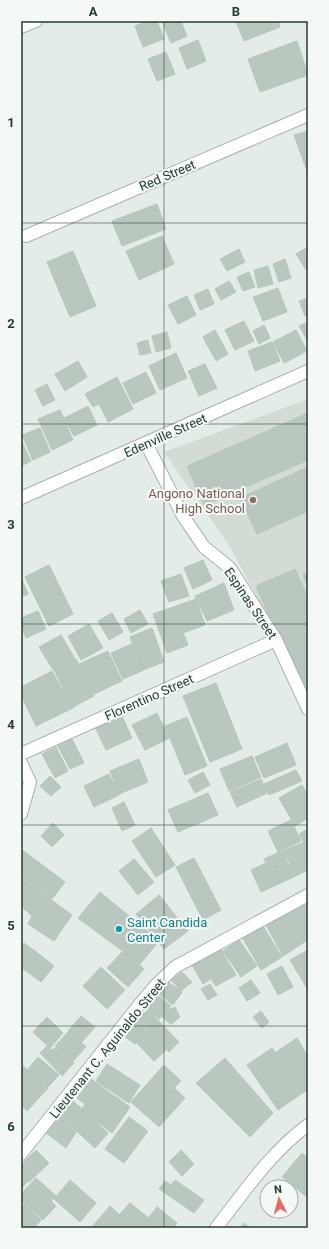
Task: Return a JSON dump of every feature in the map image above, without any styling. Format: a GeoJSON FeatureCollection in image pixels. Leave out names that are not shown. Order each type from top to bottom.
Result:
{"type":"FeatureCollection","features":[{"type":"Feature","properties":{"kind":"street"},"geometry":{"type":"LineString","coordinates":[[21,27],[36,21]]}},
{"type":"Feature","properties":{"kind":"street","name":"Red Street"},"geometry":{"type":"LineString","coordinates":[[26,236],[308,115]]}},
{"type":"Feature","properties":{"kind":"street","name":"Edenville Street"},"geometry":{"type":"LineString","coordinates":[[21,498],[308,372]]}},
{"type":"Feature","properties":{"kind":"street","name":"Espinas Street"},"geometry":{"type":"LineString","coordinates":[[146,443],[183,516],[204,547],[230,568],[276,640],[308,709]]}},
{"type":"Feature","properties":{"kind":"street","name":"Florentino Street"},"geometry":{"type":"LineString","coordinates":[[21,754],[276,640]]}},
{"type":"Feature","properties":{"kind":"street"},"geometry":{"type":"LineString","coordinates":[[21,763],[30,782],[21,814]]}},
{"type":"Feature","properties":{"kind":"street","name":"Lieutenant C. Aguinaldo Street"},"geometry":{"type":"LineString","coordinates":[[21,1154],[140,1004],[156,985],[175,967],[308,895]]}},
{"type":"Feature","properties":{"kind":"street"},"geometry":{"type":"LineString","coordinates":[[216,1228],[264,1166],[288,1140],[308,1125]]}},
{"type":"Feature","properties":{"kind":"shaded area","name":"Angono National High School"},"geometry":{"type":"Polygon","coordinates":[[[308,399],[308,693],[230,547],[164,452],[308,399]]]}},
{"type":"Feature","properties":{"kind":"building"},"geometry":{"type":"Polygon","coordinates":[[[149,21],[157,21],[164,39],[143,47],[135,26],[149,21]]]}},
{"type":"Feature","properties":{"kind":"building"},"geometry":{"type":"Polygon","coordinates":[[[162,21],[181,21],[187,36],[171,43],[162,21]]]}},
{"type":"Feature","properties":{"kind":"building"},"geometry":{"type":"Polygon","coordinates":[[[236,21],[278,21],[280,27],[244,41],[236,21]]]}},
{"type":"Feature","properties":{"kind":"building"},"geometry":{"type":"Polygon","coordinates":[[[198,40],[206,61],[187,69],[179,48],[198,40]]]}},
{"type":"Feature","properties":{"kind":"building"},"geometry":{"type":"Polygon","coordinates":[[[297,41],[308,75],[260,92],[248,59],[297,41]]]}},
{"type":"Feature","properties":{"kind":"building"},"geometry":{"type":"Polygon","coordinates":[[[166,52],[175,74],[157,81],[148,59],[166,52]]]}},
{"type":"Feature","properties":{"kind":"building"},"geometry":{"type":"Polygon","coordinates":[[[308,131],[308,171],[307,171],[294,135],[308,131]]]}},
{"type":"Feature","properties":{"kind":"building"},"geometry":{"type":"Polygon","coordinates":[[[157,204],[166,229],[122,246],[112,221],[157,204]]]}},
{"type":"Feature","properties":{"kind":"building"},"geometry":{"type":"Polygon","coordinates":[[[162,236],[174,264],[139,280],[126,251],[162,236]]]}},
{"type":"Feature","properties":{"kind":"building"},"geometry":{"type":"Polygon","coordinates":[[[308,247],[308,268],[306,270],[296,254],[308,247]]]}},
{"type":"Feature","properties":{"kind":"building"},"geometry":{"type":"Polygon","coordinates":[[[239,249],[245,262],[227,271],[220,259],[239,249]]]}},
{"type":"Feature","properties":{"kind":"building"},"geometry":{"type":"Polygon","coordinates":[[[73,251],[96,306],[70,317],[47,262],[73,251]]]}},
{"type":"Feature","properties":{"kind":"building"},"geometry":{"type":"Polygon","coordinates":[[[285,259],[291,278],[279,282],[273,264],[285,259]]]}},
{"type":"Feature","properties":{"kind":"building"},"geometry":{"type":"Polygon","coordinates":[[[268,266],[273,284],[258,288],[254,270],[268,266]]]}},
{"type":"Feature","properties":{"kind":"building"},"geometry":{"type":"Polygon","coordinates":[[[249,272],[255,287],[243,291],[237,277],[249,272]]]}},
{"type":"Feature","properties":{"kind":"building"},"geometry":{"type":"Polygon","coordinates":[[[229,281],[236,292],[221,300],[215,289],[229,281]]]}},
{"type":"Feature","properties":{"kind":"building"},"geometry":{"type":"Polygon","coordinates":[[[278,288],[287,312],[263,321],[253,297],[278,288]]]}},
{"type":"Feature","properties":{"kind":"building"},"geometry":{"type":"Polygon","coordinates":[[[208,289],[214,304],[200,310],[194,295],[208,289]]]}},
{"type":"Feature","properties":{"kind":"building"},"geometry":{"type":"Polygon","coordinates":[[[187,296],[196,315],[178,324],[168,305],[187,296]]]}},
{"type":"Feature","properties":{"kind":"building"},"geometry":{"type":"Polygon","coordinates":[[[308,298],[308,314],[305,316],[299,301],[308,298]]]}},
{"type":"Feature","properties":{"kind":"building"},"geometry":{"type":"Polygon","coordinates":[[[244,321],[254,341],[235,350],[225,330],[244,321]]]}},
{"type":"Feature","properties":{"kind":"building"},"geometry":{"type":"Polygon","coordinates":[[[308,322],[308,341],[299,326],[308,322]]]}},
{"type":"Feature","properties":{"kind":"building"},"geometry":{"type":"Polygon","coordinates":[[[264,325],[270,338],[259,344],[253,331],[264,325]]]}},
{"type":"Feature","properties":{"kind":"building"},"geometry":{"type":"Polygon","coordinates":[[[215,330],[228,354],[216,361],[203,337],[215,330]]]}},
{"type":"Feature","properties":{"kind":"building"},"geometry":{"type":"Polygon","coordinates":[[[296,330],[307,351],[284,363],[273,342],[296,330]]]}},
{"type":"Feature","properties":{"kind":"building"},"geometry":{"type":"Polygon","coordinates":[[[167,332],[171,348],[156,352],[152,336],[167,332]]]}},
{"type":"Feature","properties":{"kind":"building"},"geometry":{"type":"Polygon","coordinates":[[[148,340],[151,353],[140,355],[137,343],[148,340]]]}},
{"type":"Feature","properties":{"kind":"building"},"geometry":{"type":"Polygon","coordinates":[[[272,342],[280,361],[255,371],[248,351],[272,342]]]}},
{"type":"Feature","properties":{"kind":"building"},"geometry":{"type":"Polygon","coordinates":[[[176,353],[187,378],[160,390],[149,366],[176,353]]]}},
{"type":"Feature","properties":{"kind":"building"},"geometry":{"type":"Polygon","coordinates":[[[78,361],[87,377],[65,391],[55,374],[78,361]]]}},
{"type":"Feature","properties":{"kind":"building"},"geometry":{"type":"Polygon","coordinates":[[[205,364],[217,388],[199,396],[188,371],[205,364]]]}},
{"type":"Feature","properties":{"kind":"building"},"geometry":{"type":"Polygon","coordinates":[[[146,372],[156,393],[133,404],[123,383],[146,372]]]}},
{"type":"Feature","properties":{"kind":"building"},"geometry":{"type":"Polygon","coordinates":[[[117,377],[133,409],[108,422],[99,404],[93,407],[85,394],[117,377]]]}},
{"type":"Feature","properties":{"kind":"building"},"geometry":{"type":"Polygon","coordinates":[[[47,384],[55,400],[43,406],[35,390],[47,384]]]}},
{"type":"Feature","properties":{"kind":"building"},"geometry":{"type":"Polygon","coordinates":[[[88,406],[97,425],[74,436],[64,418],[88,406]]]}},
{"type":"Feature","properties":{"kind":"building"},"geometry":{"type":"Polygon","coordinates":[[[60,410],[73,440],[52,450],[38,419],[60,410]]]}},
{"type":"Feature","properties":{"kind":"building"},"geometry":{"type":"Polygon","coordinates":[[[308,413],[308,460],[204,505],[187,466],[308,413]]]}},
{"type":"Feature","properties":{"kind":"building"},"geometry":{"type":"Polygon","coordinates":[[[40,428],[50,452],[33,460],[22,435],[40,428]]]}},
{"type":"Feature","properties":{"kind":"building"},"geometry":{"type":"Polygon","coordinates":[[[21,440],[31,461],[21,466],[21,440]]]}},
{"type":"Feature","properties":{"kind":"building"},"geometry":{"type":"Polygon","coordinates":[[[308,467],[308,511],[257,534],[240,498],[308,467]]]}},
{"type":"Feature","properties":{"kind":"building"},"geometry":{"type":"Polygon","coordinates":[[[203,560],[212,580],[193,589],[184,568],[203,560]]]}},
{"type":"Feature","properties":{"kind":"building"},"geometry":{"type":"Polygon","coordinates":[[[49,565],[73,614],[49,626],[25,577],[49,565]]]}},
{"type":"Feature","properties":{"kind":"building"},"geometry":{"type":"Polygon","coordinates":[[[295,569],[308,598],[307,702],[256,586],[295,569]]]}},
{"type":"Feature","properties":{"kind":"building"},"geometry":{"type":"Polygon","coordinates":[[[308,572],[308,587],[303,575],[308,572]]]}},
{"type":"Feature","properties":{"kind":"building"},"geometry":{"type":"Polygon","coordinates":[[[181,574],[189,596],[169,602],[161,581],[181,574]]]}},
{"type":"Feature","properties":{"kind":"building"},"geometry":{"type":"Polygon","coordinates":[[[21,578],[28,594],[21,597],[21,578]]]}},
{"type":"Feature","properties":{"kind":"building"},"geometry":{"type":"Polygon","coordinates":[[[224,583],[234,610],[207,621],[195,596],[224,583]]]}},
{"type":"Feature","properties":{"kind":"building"},"geometry":{"type":"Polygon","coordinates":[[[196,599],[205,625],[183,633],[188,645],[167,653],[153,614],[196,599]]]}},
{"type":"Feature","properties":{"kind":"building"},"geometry":{"type":"Polygon","coordinates":[[[140,610],[148,624],[131,633],[124,619],[140,610]]]}},
{"type":"Feature","properties":{"kind":"building"},"geometry":{"type":"Polygon","coordinates":[[[38,611],[46,629],[26,638],[21,626],[21,618],[38,611]]]}},
{"type":"Feature","properties":{"kind":"building"},"geometry":{"type":"Polygon","coordinates":[[[112,613],[123,632],[109,640],[98,621],[112,613]]]}},
{"type":"Feature","properties":{"kind":"building"},"geometry":{"type":"Polygon","coordinates":[[[89,624],[103,648],[81,660],[68,636],[89,624]]]}},
{"type":"Feature","properties":{"kind":"building"},"geometry":{"type":"Polygon","coordinates":[[[152,628],[164,662],[143,670],[130,637],[152,628]]]}},
{"type":"Feature","properties":{"kind":"building"},"geometry":{"type":"Polygon","coordinates":[[[61,635],[75,659],[53,670],[39,647],[61,635]]]}},
{"type":"Feature","properties":{"kind":"building"},"geometry":{"type":"Polygon","coordinates":[[[132,644],[144,670],[123,679],[111,653],[132,644]]]}},
{"type":"Feature","properties":{"kind":"building"},"geometry":{"type":"Polygon","coordinates":[[[108,651],[122,681],[94,694],[79,664],[108,651]]]}},
{"type":"Feature","properties":{"kind":"building"},"geometry":{"type":"Polygon","coordinates":[[[76,659],[94,696],[73,707],[54,670],[76,659]]]}},
{"type":"Feature","properties":{"kind":"building"},"geometry":{"type":"Polygon","coordinates":[[[52,671],[73,708],[36,726],[21,695],[21,687],[52,671]]]}},
{"type":"Feature","properties":{"kind":"building"},"geometry":{"type":"Polygon","coordinates":[[[216,683],[242,749],[210,762],[183,696],[216,683]]]}},
{"type":"Feature","properties":{"kind":"building"},"geometry":{"type":"Polygon","coordinates":[[[157,713],[169,738],[145,750],[132,725],[157,713]]]}},
{"type":"Feature","properties":{"kind":"building"},"geometry":{"type":"Polygon","coordinates":[[[121,714],[132,738],[106,750],[95,727],[121,714]]]}},
{"type":"Feature","properties":{"kind":"building"},"geometry":{"type":"Polygon","coordinates":[[[187,717],[207,766],[185,775],[165,726],[187,717]]]}},
{"type":"Feature","properties":{"kind":"building"},"geometry":{"type":"Polygon","coordinates":[[[72,739],[84,763],[70,769],[58,746],[72,739]]]}},
{"type":"Feature","properties":{"kind":"building"},"geometry":{"type":"Polygon","coordinates":[[[287,743],[296,765],[264,778],[255,757],[287,743]]]}},
{"type":"Feature","properties":{"kind":"building"},"geometry":{"type":"Polygon","coordinates":[[[56,747],[68,771],[55,778],[42,754],[56,747]]]}},
{"type":"Feature","properties":{"kind":"building"},"geometry":{"type":"Polygon","coordinates":[[[252,756],[261,777],[229,791],[220,769],[252,756]]]}},
{"type":"Feature","properties":{"kind":"building"},"geometry":{"type":"Polygon","coordinates":[[[139,759],[148,782],[119,794],[110,771],[139,759]]]}},
{"type":"Feature","properties":{"kind":"building"},"geometry":{"type":"Polygon","coordinates":[[[296,770],[302,781],[269,795],[264,784],[296,770]]]}},
{"type":"Feature","properties":{"kind":"building"},"geometry":{"type":"Polygon","coordinates":[[[203,772],[210,785],[195,793],[188,780],[203,772]]]}},
{"type":"Feature","properties":{"kind":"building"},"geometry":{"type":"Polygon","coordinates":[[[109,774],[119,795],[94,807],[84,786],[109,774]]]}},
{"type":"Feature","properties":{"kind":"building"},"geometry":{"type":"Polygon","coordinates":[[[50,776],[61,787],[51,796],[40,786],[50,776]]]}},
{"type":"Feature","properties":{"kind":"building"},"geometry":{"type":"Polygon","coordinates":[[[261,779],[267,793],[237,807],[230,792],[261,779]]]}},
{"type":"Feature","properties":{"kind":"building"},"geometry":{"type":"Polygon","coordinates":[[[302,785],[308,796],[308,818],[295,826],[279,798],[302,785]]]}},
{"type":"Feature","properties":{"kind":"building"},"geometry":{"type":"Polygon","coordinates":[[[208,793],[218,815],[178,832],[168,810],[208,793]]]}},
{"type":"Feature","properties":{"kind":"building"},"geometry":{"type":"Polygon","coordinates":[[[124,802],[135,825],[122,831],[112,808],[124,802]]]}},
{"type":"Feature","properties":{"kind":"building"},"geometry":{"type":"Polygon","coordinates":[[[291,820],[301,841],[278,852],[268,831],[291,820]]]}},
{"type":"Feature","properties":{"kind":"building"},"geometry":{"type":"Polygon","coordinates":[[[53,823],[64,835],[52,847],[41,836],[53,823]]]}},
{"type":"Feature","properties":{"kind":"building"},"geometry":{"type":"Polygon","coordinates":[[[151,828],[175,865],[156,877],[132,841],[151,828]]]}},
{"type":"Feature","properties":{"kind":"building"},"geometry":{"type":"Polygon","coordinates":[[[308,829],[308,850],[299,834],[308,829]]]}},
{"type":"Feature","properties":{"kind":"building"},"geometry":{"type":"Polygon","coordinates":[[[304,842],[308,851],[308,870],[283,882],[278,870],[290,864],[283,851],[304,842]]]}},
{"type":"Feature","properties":{"kind":"building"},"geometry":{"type":"Polygon","coordinates":[[[21,849],[65,882],[52,899],[21,876],[21,849]]]}},
{"type":"Feature","properties":{"kind":"building"},"geometry":{"type":"Polygon","coordinates":[[[282,851],[288,864],[277,869],[283,882],[261,892],[251,870],[266,863],[264,859],[282,851]]]}},
{"type":"Feature","properties":{"kind":"building"},"geometry":{"type":"Polygon","coordinates":[[[194,858],[221,910],[203,920],[176,867],[194,858]]]}},
{"type":"Feature","properties":{"kind":"building"},"geometry":{"type":"Polygon","coordinates":[[[134,859],[154,882],[138,895],[119,871],[134,859]]]}},
{"type":"Feature","properties":{"kind":"building"},"geometry":{"type":"Polygon","coordinates":[[[23,879],[72,915],[54,941],[28,924],[32,916],[21,906],[21,883],[23,879]]]}},
{"type":"Feature","properties":{"kind":"building","name":"Saint Candida Center"},"geometry":{"type":"Polygon","coordinates":[[[100,892],[159,941],[140,964],[78,918],[100,892]]]}},
{"type":"Feature","properties":{"kind":"building"},"geometry":{"type":"Polygon","coordinates":[[[159,895],[188,931],[164,949],[136,914],[159,895]]]}},
{"type":"Feature","properties":{"kind":"building"},"geometry":{"type":"Polygon","coordinates":[[[308,899],[308,942],[307,943],[288,911],[308,899]]]}},
{"type":"Feature","properties":{"kind":"building"},"geometry":{"type":"Polygon","coordinates":[[[288,910],[306,941],[283,956],[265,923],[288,910]]]}},
{"type":"Feature","properties":{"kind":"building"},"geometry":{"type":"Polygon","coordinates":[[[263,926],[282,957],[261,970],[242,937],[263,926]]]}},
{"type":"Feature","properties":{"kind":"building"},"geometry":{"type":"Polygon","coordinates":[[[239,940],[257,966],[241,977],[223,951],[239,940]]]}},
{"type":"Feature","properties":{"kind":"building"},"geometry":{"type":"Polygon","coordinates":[[[24,943],[39,954],[26,971],[21,967],[21,947],[24,943]]]}},
{"type":"Feature","properties":{"kind":"building"},"geometry":{"type":"Polygon","coordinates":[[[220,948],[236,975],[216,986],[211,979],[203,984],[192,965],[220,948]]]}},
{"type":"Feature","properties":{"kind":"building"},"geometry":{"type":"Polygon","coordinates":[[[308,950],[308,990],[290,960],[308,950]]]}},
{"type":"Feature","properties":{"kind":"building"},"geometry":{"type":"Polygon","coordinates":[[[123,951],[144,969],[128,987],[107,968],[123,951]]]}},
{"type":"Feature","properties":{"kind":"building"},"geometry":{"type":"Polygon","coordinates":[[[39,954],[54,966],[41,982],[26,971],[39,954]]]}},
{"type":"Feature","properties":{"kind":"building"},"geometry":{"type":"Polygon","coordinates":[[[282,966],[293,987],[278,995],[267,974],[282,966]]]}},
{"type":"Feature","properties":{"kind":"building"},"geometry":{"type":"Polygon","coordinates":[[[101,967],[125,990],[107,1009],[83,986],[101,967]]]}},
{"type":"Feature","properties":{"kind":"building"},"geometry":{"type":"Polygon","coordinates":[[[182,972],[192,982],[181,991],[171,980],[182,972]]]}},
{"type":"Feature","properties":{"kind":"building"},"geometry":{"type":"Polygon","coordinates":[[[251,980],[260,993],[247,1001],[239,988],[251,980]]]}},
{"type":"Feature","properties":{"kind":"building"},"geometry":{"type":"Polygon","coordinates":[[[168,982],[182,992],[173,1005],[159,994],[168,982]]]}},
{"type":"Feature","properties":{"kind":"building"},"geometry":{"type":"Polygon","coordinates":[[[210,984],[217,995],[208,1000],[201,989],[210,984]]]}},
{"type":"Feature","properties":{"kind":"building"},"geometry":{"type":"Polygon","coordinates":[[[158,995],[171,1006],[159,1019],[146,1008],[158,995]]]}},
{"type":"Feature","properties":{"kind":"building"},"geometry":{"type":"Polygon","coordinates":[[[175,1007],[180,1017],[171,1024],[162,1017],[166,1011],[175,1007]]]}},
{"type":"Feature","properties":{"kind":"building"},"geometry":{"type":"Polygon","coordinates":[[[148,1010],[179,1042],[169,1052],[137,1019],[148,1010]]]}},
{"type":"Feature","properties":{"kind":"building"},"geometry":{"type":"Polygon","coordinates":[[[261,1011],[269,1022],[262,1028],[253,1017],[261,1011]]]}},
{"type":"Feature","properties":{"kind":"building"},"geometry":{"type":"Polygon","coordinates":[[[81,1016],[95,1027],[81,1043],[68,1031],[81,1016]]]}},
{"type":"Feature","properties":{"kind":"building"},"geometry":{"type":"Polygon","coordinates":[[[47,1017],[63,1033],[50,1048],[33,1032],[47,1017]]]}},
{"type":"Feature","properties":{"kind":"building"},"geometry":{"type":"Polygon","coordinates":[[[137,1020],[147,1031],[135,1044],[124,1036],[137,1020]]]}},
{"type":"Feature","properties":{"kind":"building"},"geometry":{"type":"Polygon","coordinates":[[[69,1031],[86,1047],[72,1062],[55,1046],[69,1031]]]}},
{"type":"Feature","properties":{"kind":"building"},"geometry":{"type":"Polygon","coordinates":[[[148,1031],[166,1050],[154,1061],[136,1042],[148,1031]]]}},
{"type":"Feature","properties":{"kind":"building"},"geometry":{"type":"Polygon","coordinates":[[[297,1038],[308,1057],[308,1090],[301,1094],[275,1053],[297,1038]]]}},
{"type":"Feature","properties":{"kind":"building"},"geometry":{"type":"Polygon","coordinates":[[[47,1046],[52,1050],[55,1048],[74,1063],[62,1076],[40,1053],[47,1046]]]}},
{"type":"Feature","properties":{"kind":"building"},"geometry":{"type":"Polygon","coordinates":[[[272,1048],[301,1094],[278,1110],[247,1065],[272,1048]]]}},
{"type":"Feature","properties":{"kind":"building"},"geometry":{"type":"Polygon","coordinates":[[[38,1057],[59,1075],[48,1087],[28,1069],[38,1057]]]}},
{"type":"Feature","properties":{"kind":"building"},"geometry":{"type":"Polygon","coordinates":[[[225,1058],[273,1113],[250,1137],[196,1083],[225,1058]]]}},
{"type":"Feature","properties":{"kind":"building"},"geometry":{"type":"Polygon","coordinates":[[[21,1064],[48,1088],[27,1111],[21,1105],[21,1064]]]}},
{"type":"Feature","properties":{"kind":"building"},"geometry":{"type":"Polygon","coordinates":[[[107,1064],[140,1085],[129,1103],[96,1081],[107,1064]]]}},
{"type":"Feature","properties":{"kind":"building"},"geometry":{"type":"Polygon","coordinates":[[[164,1065],[181,1081],[174,1088],[185,1098],[159,1127],[131,1102],[164,1065]]]}},
{"type":"Feature","properties":{"kind":"building"},"geometry":{"type":"Polygon","coordinates":[[[91,1079],[130,1107],[112,1133],[81,1110],[85,1104],[77,1098],[91,1079]]]}},
{"type":"Feature","properties":{"kind":"building"},"geometry":{"type":"Polygon","coordinates":[[[72,1100],[108,1133],[95,1148],[59,1115],[72,1100]]]}},
{"type":"Feature","properties":{"kind":"building"},"geometry":{"type":"Polygon","coordinates":[[[60,1117],[76,1132],[66,1148],[46,1133],[60,1117]]]}},
{"type":"Feature","properties":{"kind":"building"},"geometry":{"type":"Polygon","coordinates":[[[129,1117],[148,1131],[124,1163],[105,1149],[129,1117]]]}},
{"type":"Feature","properties":{"kind":"building"},"geometry":{"type":"Polygon","coordinates":[[[36,1150],[49,1163],[29,1182],[21,1173],[21,1165],[36,1150]]]}},
{"type":"Feature","properties":{"kind":"building"},"geometry":{"type":"Polygon","coordinates":[[[181,1150],[194,1164],[182,1176],[169,1162],[181,1150]]]}},
{"type":"Feature","properties":{"kind":"building"},"geometry":{"type":"Polygon","coordinates":[[[302,1153],[308,1158],[308,1198],[299,1191],[299,1179],[284,1179],[282,1177],[302,1153]]]}},
{"type":"Feature","properties":{"kind":"building"},"geometry":{"type":"Polygon","coordinates":[[[21,1175],[28,1181],[21,1189],[21,1175]]]}},
{"type":"Feature","properties":{"kind":"building"},"geometry":{"type":"Polygon","coordinates":[[[36,1178],[56,1196],[51,1201],[56,1206],[43,1220],[21,1200],[21,1194],[36,1178]]]}},
{"type":"Feature","properties":{"kind":"building"},"geometry":{"type":"Polygon","coordinates":[[[70,1180],[96,1203],[80,1222],[54,1199],[70,1180]]]}},
{"type":"Feature","properties":{"kind":"building"},"geometry":{"type":"Polygon","coordinates":[[[175,1180],[204,1200],[194,1213],[159,1189],[165,1181],[171,1185],[175,1180]]]}},
{"type":"Feature","properties":{"kind":"building"},"geometry":{"type":"Polygon","coordinates":[[[130,1203],[161,1228],[135,1228],[119,1215],[130,1203]]]}},
{"type":"Feature","properties":{"kind":"building"},"geometry":{"type":"Polygon","coordinates":[[[24,1204],[41,1220],[34,1228],[21,1228],[21,1208],[24,1204]]]}},
{"type":"Feature","properties":{"kind":"building"},"geometry":{"type":"Polygon","coordinates":[[[110,1206],[134,1228],[91,1228],[110,1206]]]}},
{"type":"Feature","properties":{"kind":"building"},"geometry":{"type":"Polygon","coordinates":[[[157,1207],[177,1223],[173,1228],[163,1228],[149,1217],[157,1207]]]}},
{"type":"Feature","properties":{"kind":"building"},"geometry":{"type":"Polygon","coordinates":[[[244,1223],[250,1228],[240,1228],[244,1223]]]}},
{"type":"Feature","properties":{"kind":"place","name":"Angono National High School"},"geometry":{"type":"Point","coordinates":[253,500]}},
{"type":"Feature","properties":{"kind":"place","name":"Saint Candida Center"},"geometry":{"type":"Point","coordinates":[119,929]}}]}
